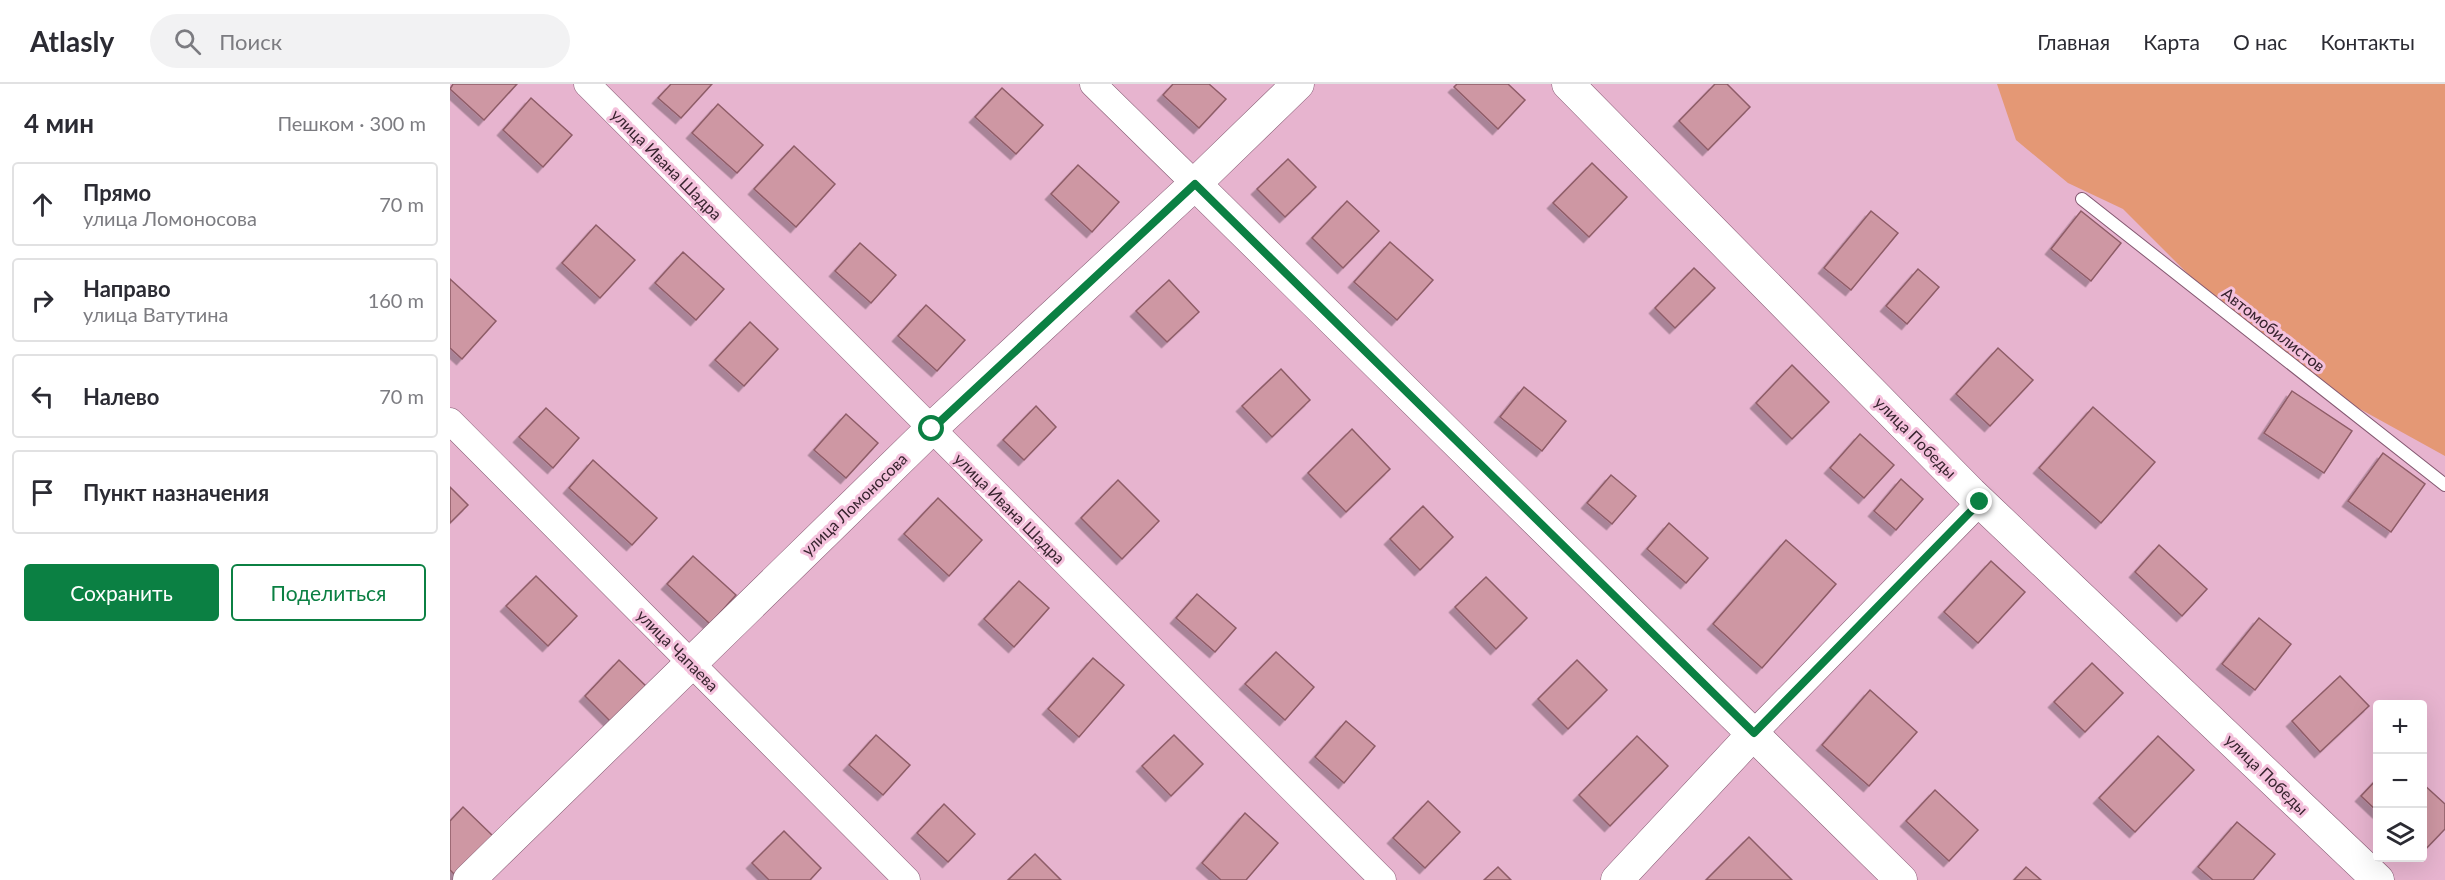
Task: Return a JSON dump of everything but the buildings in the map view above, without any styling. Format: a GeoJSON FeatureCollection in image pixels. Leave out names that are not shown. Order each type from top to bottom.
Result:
{"type":"FeatureCollection","features":[{"type":"Feature","properties":{"kind":"street","name":"улица Ивана Шадра"},"geometry":{"type":"LineString","coordinates":[[587,84],[1383,880]]}},
{"type":"Feature","properties":{"kind":"street"},"geometry":{"type":"LineString","coordinates":[[1093,84],[1754,733],[1900,880]]}},
{"type":"Feature","properties":{"kind":"street","name":"улица Ломоносова"},"geometry":{"type":"LineString","coordinates":[[469,880],[932,429],[1195,184],[1298,84]]}},
{"type":"Feature","properties":{"kind":"street","name":"улица Победы"},"geometry":{"type":"LineString","coordinates":[[1568,84],[1980,502],[2378,880]]}},
{"type":"Feature","properties":{"kind":"street","name":"улица Чапаева"},"geometry":{"type":"LineString","coordinates":[[450,421],[907,880]]}},
{"type":"Feature","properties":{"kind":"street"},"geometry":{"type":"LineString","coordinates":[[1617,880],[1754,733],[1980,502]]}},
{"type":"Feature","properties":{"kind":"lane","name":"Автомобилистов"},"geometry":{"type":"LineString","coordinates":[[2082,199],[2445,485]]}},
{"type":"Feature","properties":{"kind":"shaded area"},"geometry":{"type":"Polygon","coordinates":[[[1997,84],[2445,84],[2445,456],[2340,398],[2198,284],[2123,209],[2068,183],[2016,140],[1997,84]]]}},
{"type":"Feature","properties":{"kind":"route"},"geometry":{"type":"LineString","coordinates":[[932,429],[1195,184],[1754,733],[1980,502]]}}]}
